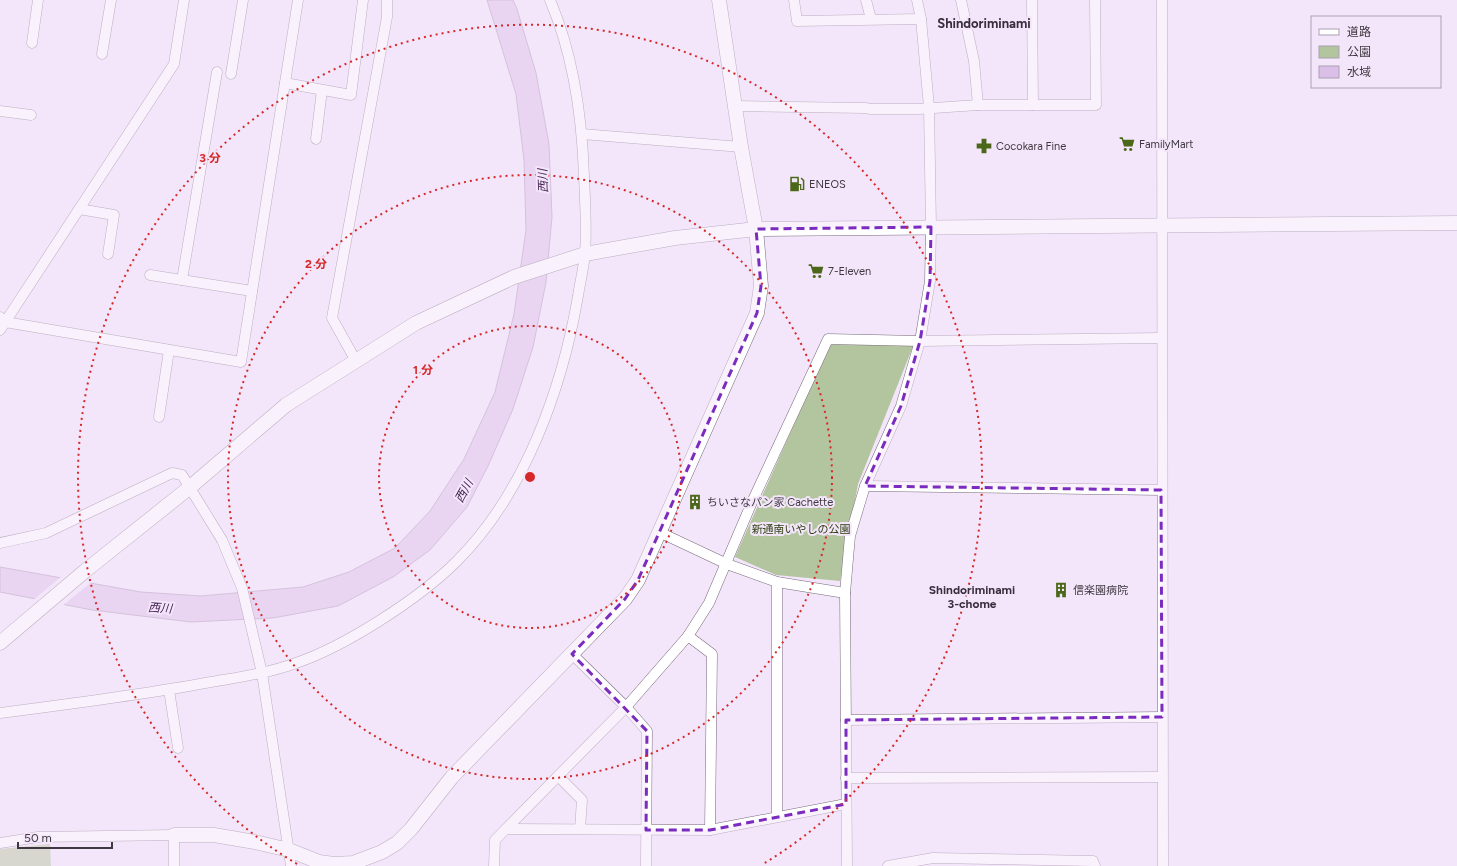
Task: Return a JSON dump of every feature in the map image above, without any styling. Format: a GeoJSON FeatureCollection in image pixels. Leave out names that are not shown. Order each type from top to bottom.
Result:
{"type":"FeatureCollection","features":[{"type":"Feature","properties":{"kind":"street"},"geometry":{"type":"LineString","coordinates":[[32,43],[38,0]]}},
{"type":"Feature","properties":{"kind":"street"},"geometry":{"type":"LineString","coordinates":[[102,54],[111,0]]}},
{"type":"Feature","properties":{"kind":"street"},"geometry":{"type":"LineString","coordinates":[[184,0],[174,64],[2,323],[241,362],[298,0]]}},
{"type":"Feature","properties":{"kind":"street"},"geometry":{"type":"LineString","coordinates":[[231,74],[243,0]]}},
{"type":"Feature","properties":{"kind":"street"},"geometry":{"type":"LineString","coordinates":[[284,83],[352,95],[362,0]]}},
{"type":"Feature","properties":{"kind":"street"},"geometry":{"type":"LineString","coordinates":[[356,361],[332,318],[387,17],[387,0]]}},
{"type":"Feature","properties":{"kind":"street"},"geometry":{"type":"LineString","coordinates":[[0,713],[169,690],[262,673],[298,663],[342,642],[381,619],[423,590],[458,561],[492,520],[520,473],[556,388],[572,332],[585,254],[582,134],[570,58],[550,0]]}},
{"type":"Feature","properties":{"kind":"street"},"geometry":{"type":"LineString","coordinates":[[0,842],[38,837],[214,835],[289,850],[319,862],[334,864],[373,862],[411,828],[452,777],[625,599],[638,580],[757,313],[761,286],[756,229],[741,147],[719,0]]}},
{"type":"Feature","properties":{"kind":"street"},"geometry":{"type":"LineString","coordinates":[[794,0],[797,21],[921,19]]}},
{"type":"Feature","properties":{"kind":"street"},"geometry":{"type":"LineString","coordinates":[[866,0],[871,19]]}},
{"type":"Feature","properties":{"kind":"street"},"geometry":{"type":"LineString","coordinates":[[847,866],[845,593],[850,536],[865,486],[901,406],[920,340],[930,281],[932,228],[929,107],[921,19],[917,0]]}},
{"type":"Feature","properties":{"kind":"street"},"geometry":{"type":"LineString","coordinates":[[961,0],[974,61],[978,105]]}},
{"type":"Feature","properties":{"kind":"street"},"geometry":{"type":"LineString","coordinates":[[1032,0],[1033,105]]}},
{"type":"Feature","properties":{"kind":"street"},"geometry":{"type":"LineString","coordinates":[[735,106],[919,109],[929,107],[978,105],[1096,105],[1095,0]]}},
{"type":"Feature","properties":{"kind":"street"},"geometry":{"type":"LineString","coordinates":[[1162,0],[1162,866]]}},
{"type":"Feature","properties":{"kind":"street"},"geometry":{"type":"LineString","coordinates":[[182,280],[217,72]]}},
{"type":"Feature","properties":{"kind":"street"},"geometry":{"type":"LineString","coordinates":[[316,139],[322,90]]}},
{"type":"Feature","properties":{"kind":"street"},"geometry":{"type":"LineString","coordinates":[[0,111],[31,115]]}},
{"type":"Feature","properties":{"kind":"street"},"geometry":{"type":"LineString","coordinates":[[582,134],[741,147]]}},
{"type":"Feature","properties":{"kind":"street"},"geometry":{"type":"LineString","coordinates":[[79,209],[114,215],[108,254]]}},
{"type":"Feature","properties":{"kind":"street"},"geometry":{"type":"LineString","coordinates":[[0,643],[85,571],[189,488],[286,405],[416,323],[514,277],[564,260],[585,254],[675,238],[756,229],[1457,223]]}},
{"type":"Feature","properties":{"kind":"street"},"geometry":{"type":"LineString","coordinates":[[150,275],[252,291]]}},
{"type":"Feature","properties":{"kind":"street"},"geometry":{"type":"LineString","coordinates":[[494,866],[495,840],[626,707],[688,636],[709,603],[727,564],[752,502],[828,339],[920,340],[1161,338]]}},
{"type":"Feature","properties":{"kind":"street"},"geometry":{"type":"LineString","coordinates":[[160,417],[169,350]]}},
{"type":"Feature","properties":{"kind":"street"},"geometry":{"type":"LineString","coordinates":[[0,544],[46,533],[172,473],[182,475],[222,540],[242,588],[262,673],[291,866]]}},
{"type":"Feature","properties":{"kind":"street"},"geometry":{"type":"LineString","coordinates":[[865,486],[1161,490]]}},
{"type":"Feature","properties":{"kind":"street"},"geometry":{"type":"LineString","coordinates":[[659,532],[727,564],[777,582],[845,593]]}},
{"type":"Feature","properties":{"kind":"street"},"geometry":{"type":"LineString","coordinates":[[777,582],[777,817]]}},
{"type":"Feature","properties":{"kind":"street"},"geometry":{"type":"LineString","coordinates":[[688,636],[712,654],[710,830]]}},
{"type":"Feature","properties":{"kind":"street"},"geometry":{"type":"LineString","coordinates":[[572,654],[626,707],[647,731],[646,866]]}},
{"type":"Feature","properties":{"kind":"street"},"geometry":{"type":"LineString","coordinates":[[169,690],[178,748]]}},
{"type":"Feature","properties":{"kind":"street"},"geometry":{"type":"LineString","coordinates":[[846,720],[1162,716]]}},
{"type":"Feature","properties":{"kind":"street"},"geometry":{"type":"LineString","coordinates":[[558,776],[582,800],[580,830]]}},
{"type":"Feature","properties":{"kind":"street"},"geometry":{"type":"LineString","coordinates":[[846,778],[1162,777]]}},
{"type":"Feature","properties":{"kind":"street"},"geometry":{"type":"LineString","coordinates":[[506,829],[710,830],[846,804]]}},
{"type":"Feature","properties":{"kind":"street"},"geometry":{"type":"LineString","coordinates":[[174,835],[174,866]]}},
{"type":"Feature","properties":{"kind":"street"},"geometry":{"type":"LineString","coordinates":[[888,866],[933,858],[1093,861],[1095,866]]}},
{"type":"Feature","properties":{"kind":"highlighted area"},"geometry":{"type":"Polygon","coordinates":[[[931,227],[930,281],[920,341],[901,406],[865,486],[1161,490],[1162,717],[846,720],[846,804],[710,830],[646,830],[647,731],[572,654],[625,599],[638,580],[757,313],[761,286],[756,229],[931,227]]]}},
{"type":"Feature","properties":{"kind":"green space","name":"新通南いやしの公園"},"geometry":{"type":"Polygon","coordinates":[[[830,343],[914,344],[858,484],[840,581],[776,575],[735,557],[830,343]]]}},
{"type":"Feature","properties":{"kind":"green space"},"geometry":{"type":"Polygon","coordinates":[[[50,844],[51,866],[0,866],[0,849],[50,844]]]}},
{"type":"Feature","properties":{"kind":"water","name":"西川"},"geometry":{"type":"Polygon","coordinates":[[[487,0],[513,0],[517,9],[536,73],[549,144],[552,217],[546,282],[533,347],[513,409],[488,466],[467,507],[430,550],[393,577],[338,606],[273,618],[191,622],[92,610],[0,592],[0,567],[141,592],[201,596],[303,587],[349,572],[395,548],[430,511],[464,459],[495,392],[514,314],[526,230],[524,160],[516,94],[487,0]]]}},
{"type":"Feature","properties":{"kind":"pier"},"geometry":{"type":"Polygon","coordinates":[[[62,576],[93,581],[62,606],[32,601],[62,576]]]}},
{"type":"Feature","properties":{"kind":"place","name":"FamilyMart"},"geometry":{"type":"Point","coordinates":[1127,144]}},
{"type":"Feature","properties":{"kind":"place","name":"Cocokara Fine"},"geometry":{"type":"Point","coordinates":[984,146]}},
{"type":"Feature","properties":{"kind":"place","name":"ENEOS"},"geometry":{"type":"Point","coordinates":[797,184]}},
{"type":"Feature","properties":{"kind":"place","name":"7-Eleven"},"geometry":{"type":"Point","coordinates":[816,271]}},
{"type":"Feature","properties":{"kind":"place","name":"ちいさなパン家 Cachette"},"geometry":{"type":"Point","coordinates":[695,502]}},
{"type":"Feature","properties":{"kind":"place","name":"信楽園病院"},"geometry":{"type":"Point","coordinates":[1061,590]}},
{"type":"Feature","properties":{"kind":"district","name":"Shindoriminami"},"geometry":{"type":"Point","coordinates":[984,23]}},
{"type":"Feature","properties":{"kind":"district","name":"Shindoriminami 3-chome"},"geometry":{"type":"Point","coordinates":[972,597]}}]}
